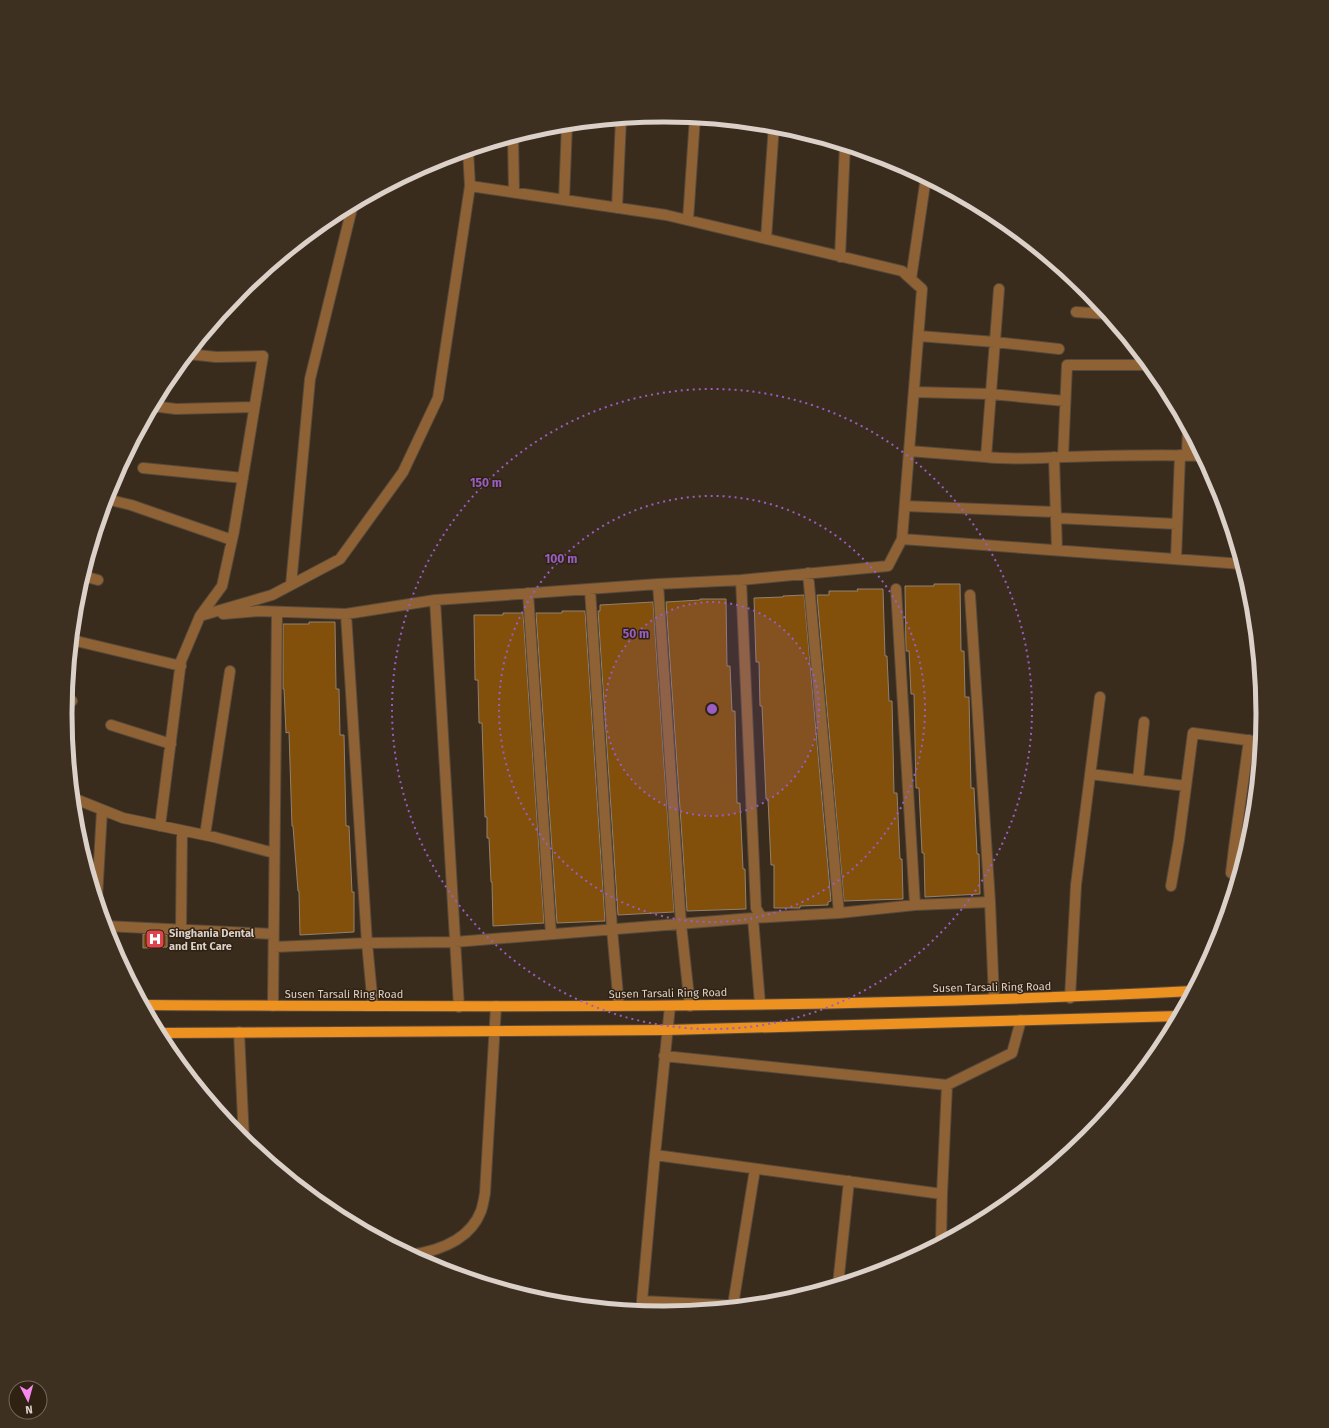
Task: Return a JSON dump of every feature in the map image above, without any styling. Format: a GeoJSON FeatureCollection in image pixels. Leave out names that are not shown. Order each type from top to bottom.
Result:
{"type":"FeatureCollection","features":[{"type":"Feature","properties":{"kind":"main road","name":"Susen Tarsali Ring Road"},"geometry":{"type":"LineString","coordinates":[[148,1005],[690,1006],[1070,998],[1188,991]]}},
{"type":"Feature","properties":{"kind":"main road"},"geometry":{"type":"LineString","coordinates":[[166,1033],[667,1030],[1174,1016]]}},
{"type":"Feature","properties":{"kind":"street"},"geometry":{"type":"LineString","coordinates":[[688,220],[694,123]]}},
{"type":"Feature","properties":{"kind":"street"},"geometry":{"type":"LineString","coordinates":[[617,208],[621,124]]}},
{"type":"Feature","properties":{"kind":"street"},"geometry":{"type":"LineString","coordinates":[[564,200],[567,130]]}},
{"type":"Feature","properties":{"kind":"street"},"geometry":{"type":"LineString","coordinates":[[766,239],[774,132]]}},
{"type":"Feature","properties":{"kind":"street"},"geometry":{"type":"LineString","coordinates":[[513,142],[514,192]]}},
{"type":"Feature","properties":{"kind":"street"},"geometry":{"type":"LineString","coordinates":[[840,257],[845,150]]}},
{"type":"Feature","properties":{"kind":"street"},"geometry":{"type":"LineString","coordinates":[[200,616],[272,595],[340,559],[403,472],[438,398],[470,186],[468,155]]}},
{"type":"Feature","properties":{"kind":"street"},"geometry":{"type":"LineString","coordinates":[[911,279],[925,182]]}},
{"type":"Feature","properties":{"kind":"street"},"geometry":{"type":"LineString","coordinates":[[200,616],[258,611],[346,614],[435,600],[658,584],[741,580],[888,566],[902,539],[919,336],[922,289],[911,279],[902,271],[666,215],[470,186]]}},
{"type":"Feature","properties":{"kind":"street"},"geometry":{"type":"LineString","coordinates":[[291,585],[310,380],[351,211]]}},
{"type":"Feature","properties":{"kind":"street"},"geometry":{"type":"LineString","coordinates":[[986,457],[999,289]]}},
{"type":"Feature","properties":{"kind":"street"},"geometry":{"type":"LineString","coordinates":[[1076,312],[1101,314]]}},
{"type":"Feature","properties":{"kind":"street"},"geometry":{"type":"LineString","coordinates":[[919,336],[1059,349]]}},
{"type":"Feature","properties":{"kind":"street"},"geometry":{"type":"LineString","coordinates":[[160,826],[181,666],[200,616],[222,586],[232,540],[263,356],[216,357],[193,355]]}},
{"type":"Feature","properties":{"kind":"street"},"geometry":{"type":"LineString","coordinates":[[1057,550],[1056,515],[1059,457],[1066,401],[1067,366],[1143,365]]}},
{"type":"Feature","properties":{"kind":"street"},"geometry":{"type":"LineString","coordinates":[[914,392],[991,394],[1066,401]]}},
{"type":"Feature","properties":{"kind":"street"},"geometry":{"type":"LineString","coordinates":[[158,407],[176,409],[254,407]]}},
{"type":"Feature","properties":{"kind":"street"},"geometry":{"type":"LineString","coordinates":[[1176,559],[1177,524],[1187,435]]}},
{"type":"Feature","properties":{"kind":"street"},"geometry":{"type":"LineString","coordinates":[[909,451],[996,458],[1198,456]]}},
{"type":"Feature","properties":{"kind":"street"},"geometry":{"type":"LineString","coordinates":[[143,468],[243,478]]}},
{"type":"Feature","properties":{"kind":"street"},"geometry":{"type":"LineString","coordinates":[[112,500],[131,505],[232,540]]}},
{"type":"Feature","properties":{"kind":"street"},"geometry":{"type":"LineString","coordinates":[[905,506],[1177,524]]}},
{"type":"Feature","properties":{"kind":"street"},"geometry":{"type":"LineString","coordinates":[[902,539],[1238,564]]}},
{"type":"Feature","properties":{"kind":"street"},"geometry":{"type":"LineString","coordinates":[[808,573],[839,913]]}},
{"type":"Feature","properties":{"kind":"street"},"geometry":{"type":"LineString","coordinates":[[88,577],[98,580]]}},
{"type":"Feature","properties":{"kind":"street"},"geometry":{"type":"LineString","coordinates":[[741,580],[756,908],[760,915],[753,918]]}},
{"type":"Feature","properties":{"kind":"street"},"geometry":{"type":"LineString","coordinates":[[658,584],[681,924],[690,1006]]}},
{"type":"Feature","properties":{"kind":"street"},"geometry":{"type":"LineString","coordinates":[[590,589],[612,929],[619,1006]]}},
{"type":"Feature","properties":{"kind":"street"},"geometry":{"type":"LineString","coordinates":[[896,589],[916,905]]}},
{"type":"Feature","properties":{"kind":"street"},"geometry":{"type":"LineString","coordinates":[[528,593],[551,934]]}},
{"type":"Feature","properties":{"kind":"street"},"geometry":{"type":"LineString","coordinates":[[970,595],[990,902],[994,999]]}},
{"type":"Feature","properties":{"kind":"street"},"geometry":{"type":"LineString","coordinates":[[435,600],[459,1006]]}},
{"type":"Feature","properties":{"kind":"street"},"geometry":{"type":"LineString","coordinates":[[273,1006],[277,612]]}},
{"type":"Feature","properties":{"kind":"street"},"geometry":{"type":"LineString","coordinates":[[346,614],[367,943],[373,1006]]}},
{"type":"Feature","properties":{"kind":"street"},"geometry":{"type":"LineString","coordinates":[[77,641],[181,666]]}},
{"type":"Feature","properties":{"kind":"street"},"geometry":{"type":"LineString","coordinates":[[205,835],[230,671]]}},
{"type":"Feature","properties":{"kind":"street"},"geometry":{"type":"LineString","coordinates":[[1070,998],[1076,885],[1100,697]]}},
{"type":"Feature","properties":{"kind":"street"},"geometry":{"type":"LineString","coordinates":[[1138,780],[1144,722]]}},
{"type":"Feature","properties":{"kind":"street"},"geometry":{"type":"LineString","coordinates":[[111,725],[171,744]]}},
{"type":"Feature","properties":{"kind":"street"},"geometry":{"type":"LineString","coordinates":[[1171,886],[1179,840],[1193,733],[1256,741]]}},
{"type":"Feature","properties":{"kind":"street"},"geometry":{"type":"LineString","coordinates":[[1231,873],[1249,740]]}},
{"type":"Feature","properties":{"kind":"street"},"geometry":{"type":"LineString","coordinates":[[1090,774],[1186,786]]}},
{"type":"Feature","properties":{"kind":"street"},"geometry":{"type":"LineString","coordinates":[[78,800],[123,818],[205,835],[274,853]]}},
{"type":"Feature","properties":{"kind":"street"},"geometry":{"type":"LineString","coordinates":[[98,886],[102,810]]}},
{"type":"Feature","properties":{"kind":"street"},"geometry":{"type":"LineString","coordinates":[[181,930],[182,830]]}},
{"type":"Feature","properties":{"kind":"street"},"geometry":{"type":"LineString","coordinates":[[274,947],[367,943],[456,942],[753,918],[839,913],[916,905],[990,902]]}},
{"type":"Feature","properties":{"kind":"street"},"geometry":{"type":"LineString","coordinates":[[753,918],[760,1004]]}},
{"type":"Feature","properties":{"kind":"street"},"geometry":{"type":"LineString","coordinates":[[111,926],[273,934]]}},
{"type":"Feature","properties":{"kind":"street"},"geometry":{"type":"LineString","coordinates":[[420,1253],[439,1249],[456,1240],[471,1226],[481,1212],[485,1193],[496,1006]]}},
{"type":"Feature","properties":{"kind":"street"},"geometry":{"type":"LineString","coordinates":[[642,1305],[654,1155],[670,1006]]}},
{"type":"Feature","properties":{"kind":"street"},"geometry":{"type":"LineString","coordinates":[[664,1056],[947,1085],[1012,1053],[1021,1020]]}},
{"type":"Feature","properties":{"kind":"street"},"geometry":{"type":"LineString","coordinates":[[239,1032],[244,1130]]}},
{"type":"Feature","properties":{"kind":"street"},"geometry":{"type":"LineString","coordinates":[[941,1238],[947,1085]]}},
{"type":"Feature","properties":{"kind":"street"},"geometry":{"type":"LineString","coordinates":[[654,1155],[942,1194]]}},
{"type":"Feature","properties":{"kind":"street"},"geometry":{"type":"LineString","coordinates":[[734,1302],[755,1168]]}},
{"type":"Feature","properties":{"kind":"street"},"geometry":{"type":"LineString","coordinates":[[839,1280],[849,1181]]}},
{"type":"Feature","properties":{"kind":"street"},"geometry":{"type":"LineString","coordinates":[[642,1301],[712,1304]]}},
{"type":"Feature","properties":{"kind":"building"},"geometry":{"type":"Polygon","coordinates":[[[934,584],[960,584],[961,651],[964,651],[965,697],[969,697],[971,788],[974,788],[977,854],[979,854],[980,894],[925,897],[924,853],[922,853],[919,788],[916,788],[914,694],[911,694],[909,651],[906,651],[905,586],[934,586],[934,584]]]}},
{"type":"Feature","properties":{"kind":"building"},"geometry":{"type":"Polygon","coordinates":[[[857,589],[883,589],[885,656],[887,656],[889,701],[892,701],[894,793],[897,793],[900,859],[902,859],[903,899],[844,901],[817,595],[829,595],[829,591],[858,591],[857,589]]]}},
{"type":"Feature","properties":{"kind":"building"},"geometry":{"type":"Polygon","coordinates":[[[804,595],[831,901],[828,902],[828,905],[800,906],[800,908],[774,908],[774,865],[771,865],[768,799],[766,799],[762,706],[760,706],[759,662],[756,662],[754,598],[804,595]]]}},
{"type":"Feature","properties":{"kind":"building"},"geometry":{"type":"Polygon","coordinates":[[[700,599],[726,599],[727,666],[730,666],[732,711],[735,711],[737,803],[740,803],[743,869],[745,869],[746,909],[687,911],[666,602],[700,599]]]}},
{"type":"Feature","properties":{"kind":"building"},"geometry":{"type":"Polygon","coordinates":[[[653,602],[674,912],[618,915],[598,611],[600,611],[600,605],[653,602]]]}},
{"type":"Feature","properties":{"kind":"building"},"geometry":{"type":"Polygon","coordinates":[[[562,611],[585,611],[605,921],[557,923],[536,613],[562,613],[562,611]]]}},
{"type":"Feature","properties":{"kind":"building"},"geometry":{"type":"Polygon","coordinates":[[[503,613],[523,613],[544,923],[493,926],[489,838],[487,838],[487,817],[485,817],[482,723],[479,723],[478,680],[475,680],[474,615],[503,615],[503,613]]]}},
{"type":"Feature","properties":{"kind":"building"},"geometry":{"type":"Polygon","coordinates":[[[309,622],[335,622],[336,689],[339,689],[340,735],[344,735],[346,826],[349,826],[352,892],[354,892],[354,932],[300,935],[299,891],[292,826],[289,732],[286,733],[283,689],[283,624],[309,624],[309,622]]]}},
{"type":"Feature","properties":{"kind":"building"},"geometry":{"type":"Polygon","coordinates":[[[143,934],[167,935],[167,947],[143,948],[143,934]]]}},
{"type":"Feature","properties":{"kind":"place","name":"Singhania Dental and Ent Care"},"geometry":{"type":"Point","coordinates":[155,939]}}]}
